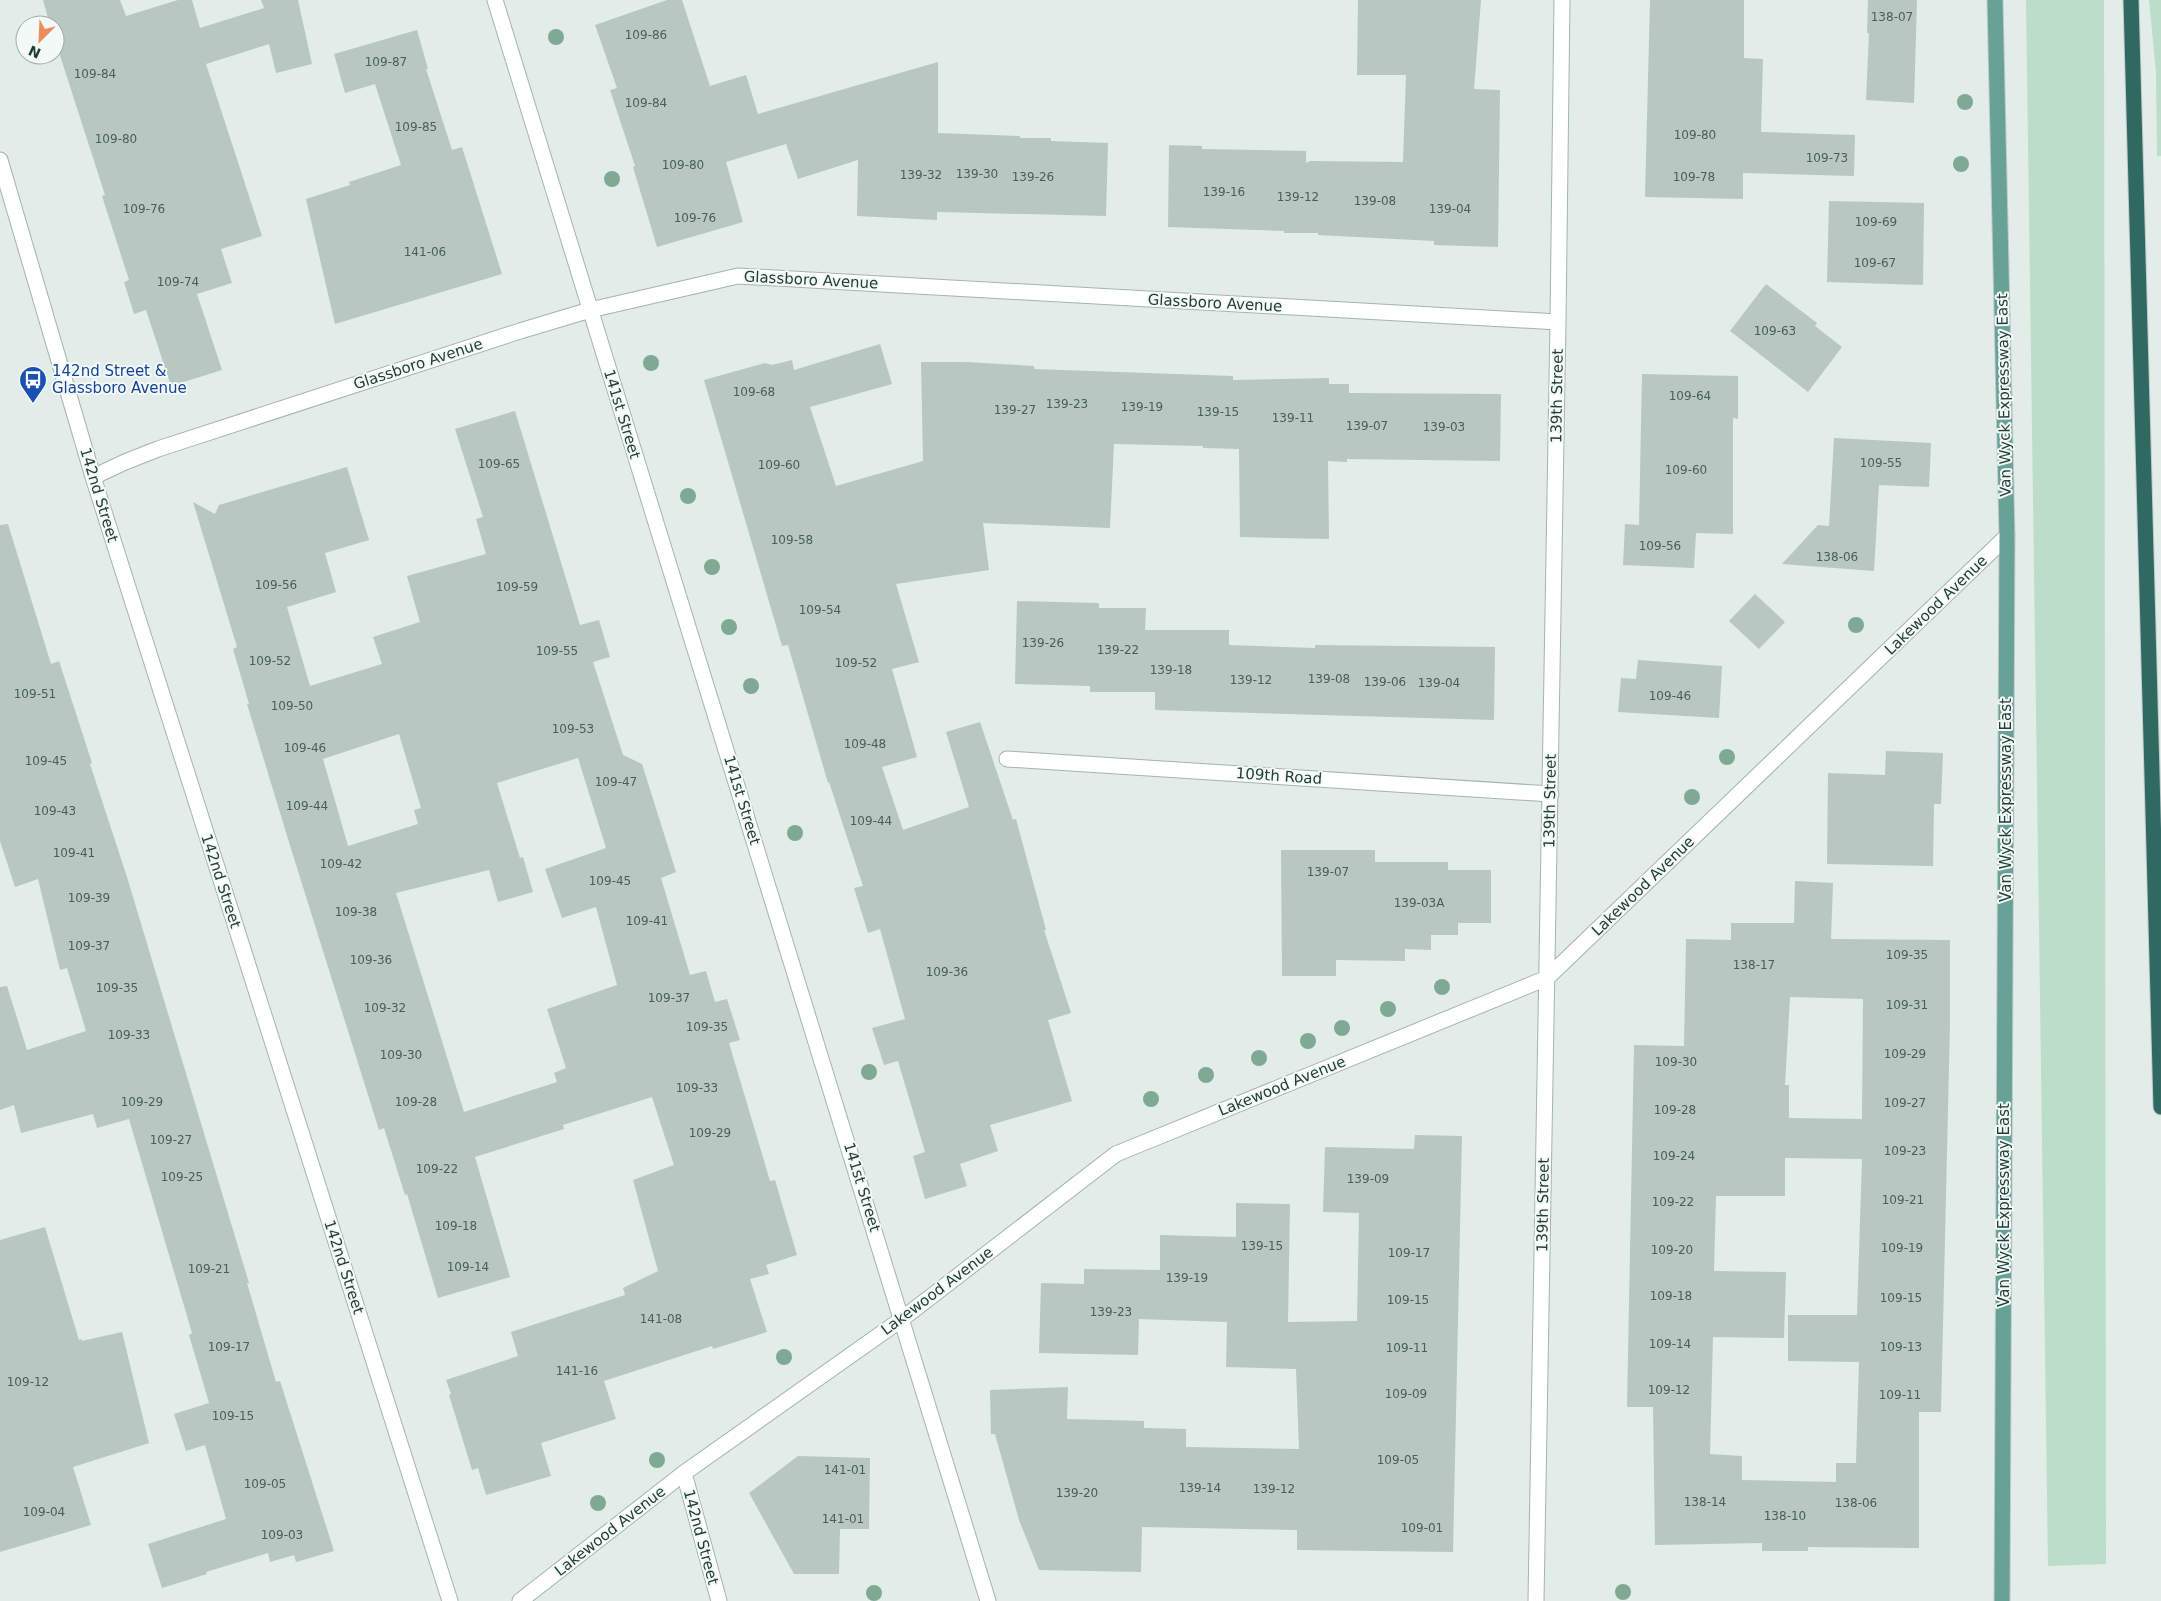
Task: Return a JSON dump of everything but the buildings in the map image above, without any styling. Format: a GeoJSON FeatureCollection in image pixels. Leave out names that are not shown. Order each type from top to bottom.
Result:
{"type":"FeatureCollection","features":[{"type":"Feature","properties":{"kind":"highway"},"geometry":{"type":"LineString","coordinates":[[2131,0],[2161,1107]]}},
{"type":"Feature","properties":{"kind":"main road","name":"Van Wyck Expressway East"},"geometry":{"type":"LineString","coordinates":[[1995,0],[2007,536],[2002,1601]]}},
{"type":"Feature","properties":{"kind":"street","name":"141st Street"},"geometry":{"type":"LineString","coordinates":[[495,0],[988,1601]]}},
{"type":"Feature","properties":{"kind":"street","name":"139th Street"},"geometry":{"type":"LineString","coordinates":[[1536,1601],[1551,794],[1562,0]]}},
{"type":"Feature","properties":{"kind":"street","name":"142nd Street"},"geometry":{"type":"LineString","coordinates":[[0,160],[93,477],[450,1601]]}},
{"type":"Feature","properties":{"kind":"street","name":"Glassboro Avenue"},"geometry":{"type":"LineString","coordinates":[[93,477],[124,462],[167,446],[520,331],[590,310],[738,276],[1558,322]]}},
{"type":"Feature","properties":{"kind":"street","name":"Lakewood Avenue"},"geometry":{"type":"LineString","coordinates":[[520,1601],[684,1473],[902,1319],[1116,1154],[1547,978],[2007,536]]}},
{"type":"Feature","properties":{"kind":"street","name":"109th Road"},"geometry":{"type":"LineString","coordinates":[[1007,759],[1551,794]]}},
{"type":"Feature","properties":{"kind":"street","name":"142nd Street"},"geometry":{"type":"LineString","coordinates":[[684,1473],[719,1601]]}},
{"type":"Feature","properties":{"kind":"green space"},"geometry":{"type":"Polygon","coordinates":[[[2026,0],[2104,0],[2106,1564],[2048,1566],[2026,0]]]}},
{"type":"Feature","properties":{"kind":"green space"},"geometry":{"type":"Polygon","coordinates":[[[2149,0],[2161,0],[2161,156],[2157,156],[2156,72],[2149,0]]]}},
{"type":"Feature","properties":{"kind":"place","name":"142nd Street & Glassboro Avenue"},"geometry":{"type":"Point","coordinates":[33,404]}}]}
